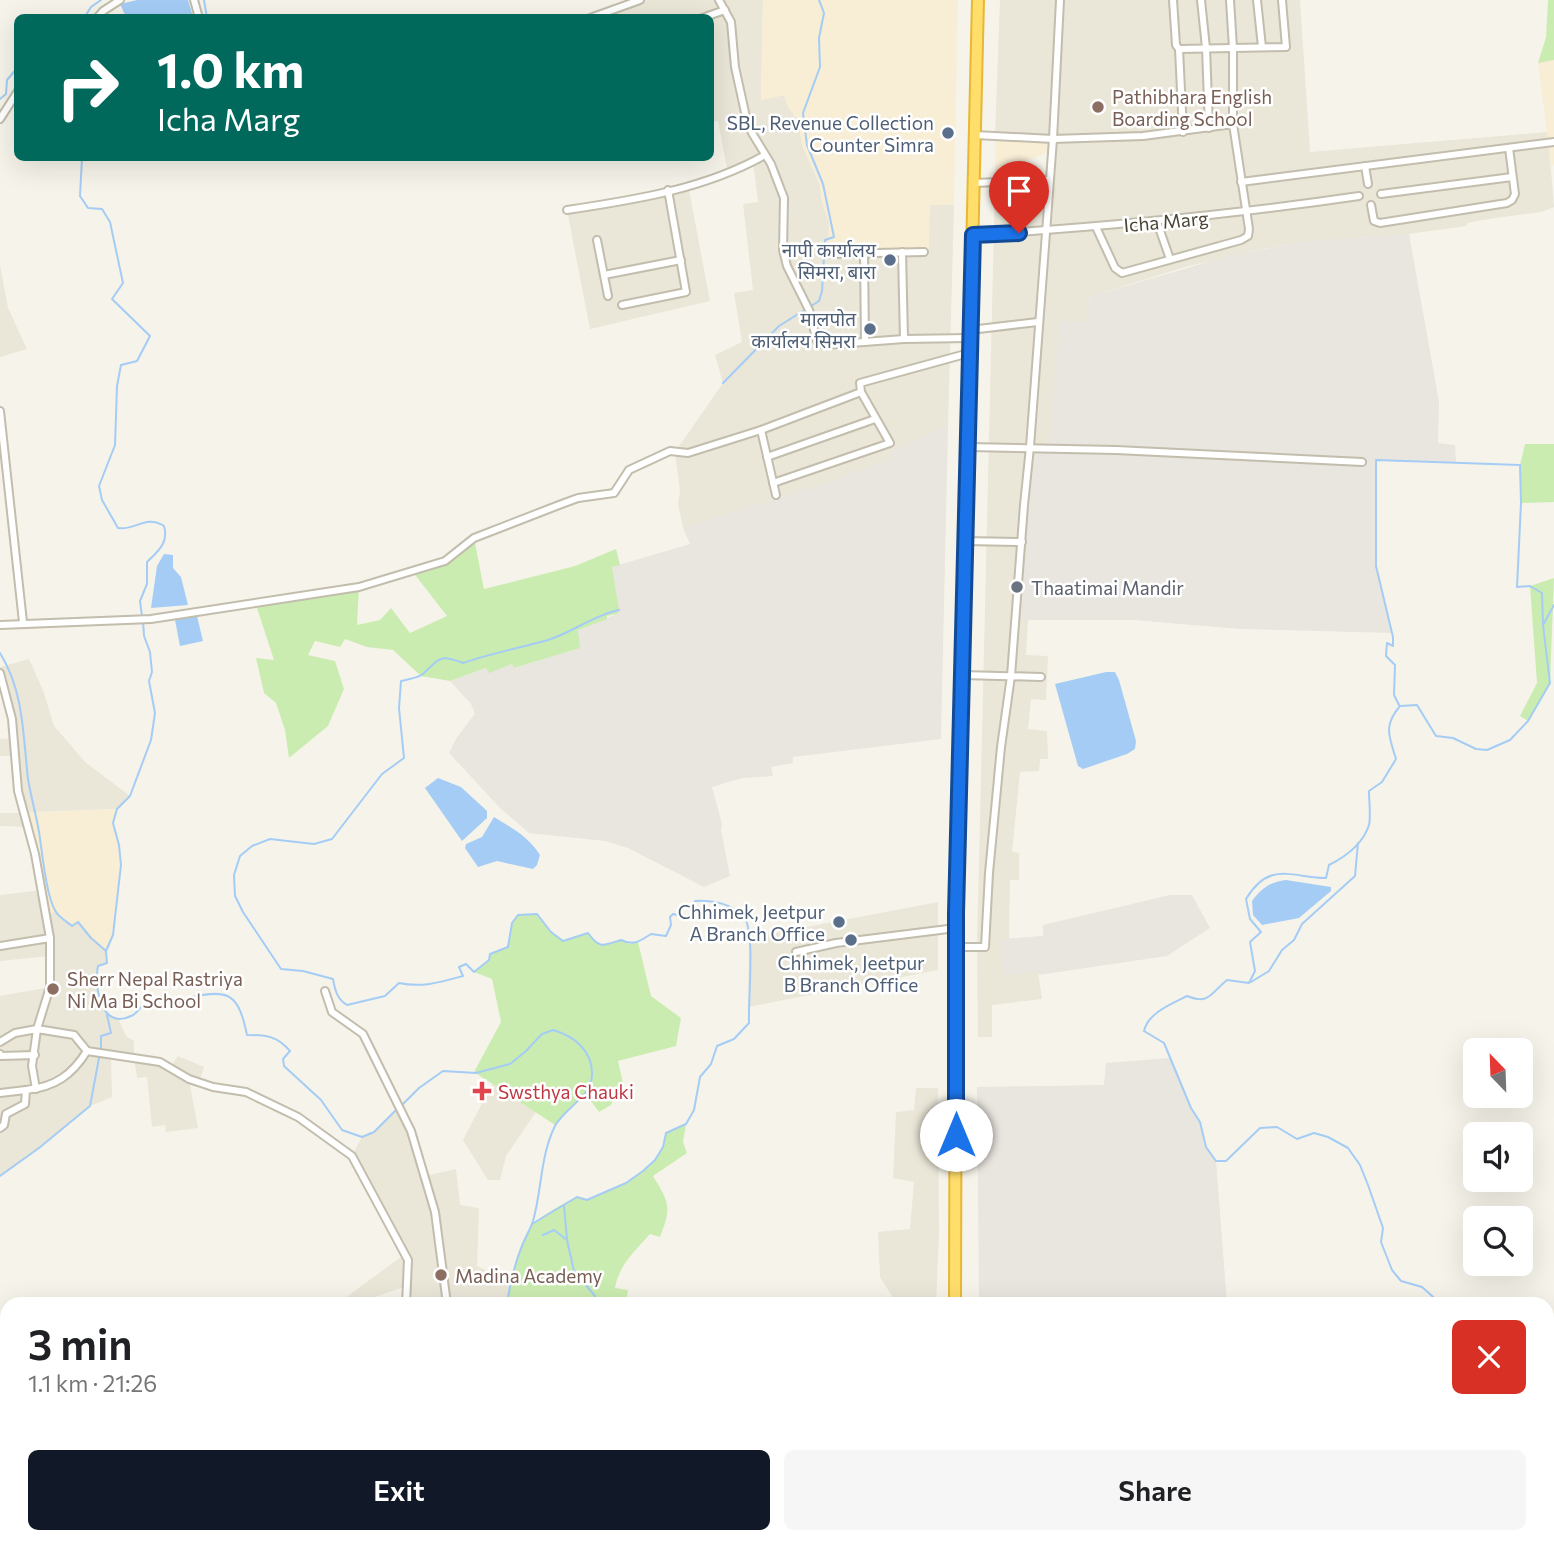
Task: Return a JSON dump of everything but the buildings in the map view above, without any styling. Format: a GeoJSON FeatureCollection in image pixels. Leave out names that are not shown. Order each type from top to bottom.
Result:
{"type":"FeatureCollection","features":[{"type":"Feature","properties":{"kind":"highway"},"geometry":{"type":"LineString","coordinates":[[955,1297],[956,928],[978,0]]}},
{"type":"Feature","properties":{"kind":"street"},"geometry":{"type":"LineString","coordinates":[[100,14],[120,0]]}},
{"type":"Feature","properties":{"kind":"street"},"geometry":{"type":"LineString","coordinates":[[602,14],[640,0]]}},
{"type":"Feature","properties":{"kind":"street"},"geometry":{"type":"LineString","coordinates":[[719,0],[731,22],[735,67],[746,117],[752,133],[771,164],[784,198],[783,250],[787,266],[808,307],[817,341],[824,345],[970,334],[1038,322]]}},
{"type":"Feature","properties":{"kind":"street"},"geometry":{"type":"LineString","coordinates":[[956,947],[985,947],[996,794],[1012,676],[1053,139],[1060,0]]}},
{"type":"Feature","properties":{"kind":"street"},"geometry":{"type":"LineString","coordinates":[[1173,0],[1179,49],[1183,132]]}},
{"type":"Feature","properties":{"kind":"street"},"geometry":{"type":"LineString","coordinates":[[1201,0],[1209,128]]}},
{"type":"Feature","properties":{"kind":"street"},"geometry":{"type":"LineString","coordinates":[[1096,227],[1118,272],[1245,239],[1249,233],[1233,124],[1230,0]]}},
{"type":"Feature","properties":{"kind":"street"},"geometry":{"type":"LineString","coordinates":[[1257,0],[1262,47]]}},
{"type":"Feature","properties":{"kind":"street"},"geometry":{"type":"LineString","coordinates":[[1179,49],[1286,47],[1282,0]]}},
{"type":"Feature","properties":{"kind":"street"},"geometry":{"type":"LineString","coordinates":[[714,14],[725,10]]}},
{"type":"Feature","properties":{"kind":"street"},"geometry":{"type":"LineString","coordinates":[[0,119],[14,97]]}},
{"type":"Feature","properties":{"kind":"street"},"geometry":{"type":"LineString","coordinates":[[975,135],[1053,139],[1143,136],[1233,124]]}},
{"type":"Feature","properties":{"kind":"street"},"geometry":{"type":"LineString","coordinates":[[1241,182],[1554,142]]}},
{"type":"Feature","properties":{"kind":"street"},"geometry":{"type":"LineString","coordinates":[[1371,205],[1374,221],[1380,223],[1507,202],[1514,197],[1509,148]]}},
{"type":"Feature","properties":{"kind":"street"},"geometry":{"type":"LineString","coordinates":[[567,210],[611,203],[728,174],[765,155]]}},
{"type":"Feature","properties":{"kind":"street"},"geometry":{"type":"LineString","coordinates":[[1365,166],[1376,188],[1378,202],[1371,205],[1363,203],[1359,196],[1362,187],[1376,188],[1513,177]]}},
{"type":"Feature","properties":{"kind":"street"},"geometry":{"type":"LineString","coordinates":[[974,183],[1049,180]]}},
{"type":"Feature","properties":{"kind":"street"},"geometry":{"type":"LineString","coordinates":[[622,305],[686,292],[668,190]]}},
{"type":"Feature","properties":{"kind":"street","name":"Icha Marg"},"geometry":{"type":"LineString","coordinates":[[973,235],[1157,222],[1246,213],[1359,196]]}},
{"type":"Feature","properties":{"kind":"street"},"geometry":{"type":"LineString","coordinates":[[1157,222],[1170,259]]}},
{"type":"Feature","properties":{"kind":"street"},"geometry":{"type":"LineString","coordinates":[[597,240],[608,296]]}},
{"type":"Feature","properties":{"kind":"street"},"geometry":{"type":"LineString","coordinates":[[902,252],[904,339]]}},
{"type":"Feature","properties":{"kind":"street"},"geometry":{"type":"LineString","coordinates":[[829,254],[924,252]]}},
{"type":"Feature","properties":{"kind":"street"},"geometry":{"type":"LineString","coordinates":[[864,253],[865,342]]}},
{"type":"Feature","properties":{"kind":"street"},"geometry":{"type":"LineString","coordinates":[[604,275],[681,260]]}},
{"type":"Feature","properties":{"kind":"street"},"geometry":{"type":"LineString","coordinates":[[773,483],[890,443],[861,393],[860,383],[969,353]]}},
{"type":"Feature","properties":{"kind":"street"},"geometry":{"type":"LineString","coordinates":[[0,625],[151,619],[359,587],[445,561],[474,538],[578,498],[614,493],[629,470],[670,451],[688,453],[761,430],[861,393]]}},
{"type":"Feature","properties":{"kind":"street"},"geometry":{"type":"LineString","coordinates":[[0,411],[23,622]]}},
{"type":"Feature","properties":{"kind":"street"},"geometry":{"type":"LineString","coordinates":[[767,457],[876,419]]}},
{"type":"Feature","properties":{"kind":"street"},"geometry":{"type":"LineString","coordinates":[[761,430],[776,495]]}},
{"type":"Feature","properties":{"kind":"street"},"geometry":{"type":"LineString","coordinates":[[968,447],[1030,447],[1362,462]]}},
{"type":"Feature","properties":{"kind":"street"},"geometry":{"type":"LineString","coordinates":[[964,541],[1021,542]]}},
{"type":"Feature","properties":{"kind":"street"},"geometry":{"type":"LineString","coordinates":[[0,673],[12,719],[18,791],[34,854],[50,938],[50,987],[37,1029],[32,1066],[36,1089]]}},
{"type":"Feature","properties":{"kind":"street"},"geometry":{"type":"LineString","coordinates":[[962,675],[1041,677]]}},
{"type":"Feature","properties":{"kind":"street"},"geometry":{"type":"LineString","coordinates":[[796,952],[836,943],[956,928]]}},
{"type":"Feature","properties":{"kind":"street"},"geometry":{"type":"LineString","coordinates":[[0,946],[50,938]]}},
{"type":"Feature","properties":{"kind":"street"},"geometry":{"type":"LineString","coordinates":[[325,991],[332,1013],[363,1034],[411,1131],[435,1212],[446,1297]]}},
{"type":"Feature","properties":{"kind":"street"},"geometry":{"type":"LineString","coordinates":[[0,1042],[15,1033],[37,1029],[74,1034],[87,1051],[160,1062],[189,1079],[213,1087],[246,1092],[298,1117],[339,1144],[352,1156],[408,1261],[406,1297]]}},
{"type":"Feature","properties":{"kind":"street"},"geometry":{"type":"LineString","coordinates":[[0,1093],[45,1088],[68,1076],[87,1051]]}},
{"type":"Feature","properties":{"kind":"street"},"geometry":{"type":"LineString","coordinates":[[0,1054],[35,1055]]}},
{"type":"Feature","properties":{"kind":"street"},"geometry":{"type":"LineString","coordinates":[[0,1128],[4,1125],[6,1114],[25,1104],[26,1090]]}},
{"type":"Feature","properties":{"kind":"shaded area"},"geometry":{"type":"Polygon","coordinates":[[[640,0],[763,0],[761,100],[784,95],[788,107],[798,120],[802,145],[820,185],[829,222],[828,252],[930,205],[954,205],[948,426],[891,451],[893,458],[829,482],[683,528],[678,504],[680,491],[675,452],[723,383],[715,355],[742,342],[734,293],[753,290],[743,204],[758,202],[753,162],[728,174],[718,121],[714,122],[714,14],[601,14],[640,0]]]}},
{"type":"Feature","properties":{"kind":"shaded area"},"geometry":{"type":"Polygon","coordinates":[[[763,0],[958,0],[954,205],[930,205],[929,250],[828,252],[829,222],[822,202],[820,184],[802,145],[798,120],[788,107],[784,95],[761,100],[763,0]]]}},
{"type":"Feature","properties":{"kind":"shaded area"},"geometry":{"type":"Polygon","coordinates":[[[1000,0],[1300,0],[1310,152],[1548,132],[1554,207],[1541,212],[1467,223],[1467,226],[1409,234],[1301,242],[1256,250],[1185,267],[1089,297],[1086,322],[1049,448],[1016,620],[1028,620],[1026,655],[1048,656],[1046,700],[1031,699],[1028,729],[1047,731],[1048,759],[1040,759],[1039,771],[1020,772],[1012,852],[1019,853],[1019,880],[1010,880],[1009,939],[1001,939],[1038,971],[1042,999],[992,1005],[992,1037],[978,1037],[977,947],[995,183],[1049,180],[1052,140],[995,136],[1000,0]]]}},
{"type":"Feature","properties":{"kind":"shaded area"},"geometry":{"type":"Polygon","coordinates":[[[1554,60],[1554,165],[1551,166],[1538,63],[1554,60]]]}},
{"type":"Feature","properties":{"kind":"shaded area"},"geometry":{"type":"Polygon","coordinates":[[[995,136],[1053,139],[1051,151],[995,174],[995,136]]]}},
{"type":"Feature","properties":{"kind":"shaded area"},"geometry":{"type":"Polygon","coordinates":[[[688,185],[710,301],[590,329],[567,210],[688,185]]]}},
{"type":"Feature","properties":{"kind":"shaded area"},"geometry":{"type":"Polygon","coordinates":[[[1409,234],[1439,402],[1438,443],[1455,445],[1456,462],[1376,461],[1376,566],[1392,633],[1241,629],[1134,620],[1015,620],[1030,447],[1049,448],[1059,321],[1086,322],[1089,297],[1231,255],[1301,242],[1409,234]]]}},
{"type":"Feature","properties":{"kind":"shaded area"},"geometry":{"type":"Polygon","coordinates":[[[0,265],[8,308],[27,349],[0,357],[0,265]]]}},
{"type":"Feature","properties":{"kind":"shaded area"},"geometry":{"type":"Polygon","coordinates":[[[948,426],[941,739],[793,757],[793,763],[771,767],[773,776],[742,778],[712,787],[722,824],[730,876],[704,887],[628,848],[605,841],[529,833],[500,808],[449,753],[457,737],[475,714],[471,704],[450,681],[486,668],[512,664],[515,668],[579,648],[578,630],[617,614],[612,567],[690,544],[683,528],[829,482],[892,458],[891,451],[948,426]]]}},
{"type":"Feature","properties":{"kind":"shaded area"},"geometry":{"type":"Polygon","coordinates":[[[29,659],[44,693],[54,726],[85,762],[130,796],[117,809],[34,812],[24,814],[27,827],[0,826],[0,813],[23,813],[13,756],[0,756],[0,739],[13,738],[0,667],[29,659]]]}},
{"type":"Feature","properties":{"kind":"shaded area"},"geometry":{"type":"Polygon","coordinates":[[[117,809],[113,823],[121,865],[112,937],[106,951],[78,922],[72,926],[56,912],[47,914],[24,813],[117,809]]]}},
{"type":"Feature","properties":{"kind":"shaded area"},"geometry":{"type":"Polygon","coordinates":[[[42,890],[56,912],[78,922],[106,951],[107,963],[98,966],[96,977],[99,1001],[107,1014],[118,1018],[126,1036],[134,1041],[134,1057],[111,1055],[112,1097],[90,1106],[0,1176],[0,996],[45,988],[50,956],[0,961],[0,895],[42,890]]]}},
{"type":"Feature","properties":{"kind":"shaded area"},"geometry":{"type":"Polygon","coordinates":[[[1170,895],[1192,895],[1210,928],[1167,956],[1038,975],[1038,971],[1003,975],[1001,939],[1043,936],[1043,925],[1170,895]]]}},
{"type":"Feature","properties":{"kind":"shaded area"},"geometry":{"type":"Polygon","coordinates":[[[938,902],[938,970],[748,1007],[749,938],[938,902]]]}},
{"type":"Feature","properties":{"kind":"shaded area"},"geometry":{"type":"Polygon","coordinates":[[[178,1056],[204,1067],[199,1082],[189,1080],[198,1128],[166,1132],[165,1125],[152,1127],[147,1077],[137,1078],[134,1057],[160,1062],[170,1068],[178,1056]]]}},
{"type":"Feature","properties":{"kind":"shaded area"},"geometry":{"type":"Polygon","coordinates":[[[1170,1058],[1191,1108],[1200,1122],[1206,1147],[1216,1161],[1226,1297],[979,1297],[977,1087],[1104,1085],[1106,1063],[1170,1058]]]}},
{"type":"Feature","properties":{"kind":"shaded area"},"geometry":{"type":"Polygon","coordinates":[[[492,1084],[536,1112],[506,1156],[500,1180],[488,1180],[463,1140],[492,1084]]]}},
{"type":"Feature","properties":{"kind":"shaded area"},"geometry":{"type":"Polygon","coordinates":[[[916,1088],[938,1088],[939,1234],[936,1297],[893,1297],[880,1277],[878,1232],[910,1229],[914,1182],[893,1178],[896,1112],[914,1110],[916,1088]]]}},
{"type":"Feature","properties":{"kind":"shaded area"},"geometry":{"type":"Polygon","coordinates":[[[400,1106],[425,1176],[456,1169],[460,1205],[479,1208],[477,1266],[510,1282],[508,1297],[406,1297],[407,1286],[375,1297],[347,1297],[405,1254],[352,1156],[362,1137],[374,1132],[400,1106]]]}},
{"type":"Feature","properties":{"kind":"green space"},"geometry":{"type":"Polygon","coordinates":[[[1548,0],[1554,0],[1554,60],[1538,63],[1546,37],[1548,0]]]}},
{"type":"Feature","properties":{"kind":"green space"},"geometry":{"type":"Polygon","coordinates":[[[1525,444],[1554,444],[1554,502],[1521,503],[1520,465],[1525,444]]]}},
{"type":"Feature","properties":{"kind":"green space"},"geometry":{"type":"Polygon","coordinates":[[[474,538],[484,589],[575,566],[616,549],[620,565],[612,567],[619,610],[617,614],[578,630],[580,648],[514,668],[512,664],[489,673],[486,668],[450,681],[421,676],[393,650],[367,647],[345,639],[340,647],[315,641],[308,655],[335,661],[344,689],[328,726],[289,758],[285,730],[276,703],[264,693],[256,658],[274,660],[255,602],[359,587],[357,625],[380,620],[391,608],[410,633],[447,616],[412,571],[445,561],[474,538]]]}},
{"type":"Feature","properties":{"kind":"green space"},"geometry":{"type":"Polygon","coordinates":[[[1554,578],[1550,683],[1528,721],[1520,716],[1537,683],[1530,586],[1554,578]]]}},
{"type":"Feature","properties":{"kind":"green space"},"geometry":{"type":"Polygon","coordinates":[[[537,914],[551,932],[563,941],[588,933],[603,945],[621,940],[629,944],[638,942],[651,996],[681,1018],[676,1046],[618,1061],[623,1083],[611,1105],[599,1112],[585,1093],[555,1125],[474,1072],[501,1022],[492,979],[474,972],[489,961],[490,954],[507,947],[512,923],[518,915],[537,914]]]}},
{"type":"Feature","properties":{"kind":"green space"},"geometry":{"type":"Polygon","coordinates":[[[686,1124],[683,1142],[687,1153],[653,1176],[663,1192],[667,1205],[666,1218],[660,1237],[650,1234],[620,1272],[615,1288],[628,1290],[627,1297],[508,1297],[520,1250],[533,1224],[577,1197],[587,1199],[626,1183],[655,1161],[663,1147],[666,1133],[686,1124]]]}},
{"type":"Feature","properties":{"kind":"water"},"geometry":{"type":"Polygon","coordinates":[[[137,0],[188,0],[192,14],[125,14],[120,4],[137,0]]]}},
{"type":"Feature","properties":{"kind":"water"},"geometry":{"type":"Polygon","coordinates":[[[164,554],[173,555],[173,568],[181,577],[188,605],[151,608],[157,566],[164,554]]]}},
{"type":"Feature","properties":{"kind":"water"},"geometry":{"type":"Polygon","coordinates":[[[197,616],[203,641],[180,646],[175,620],[197,616]]]}},
{"type":"Feature","properties":{"kind":"water"},"geometry":{"type":"Polygon","coordinates":[[[1115,672],[1119,680],[1136,741],[1135,749],[1083,769],[1078,766],[1055,684],[1115,672]]]}},
{"type":"Feature","properties":{"kind":"water"},"geometry":{"type":"Polygon","coordinates":[[[438,778],[461,787],[487,811],[487,818],[462,841],[425,788],[438,778]]]}},
{"type":"Feature","properties":{"kind":"water"},"geometry":{"type":"Polygon","coordinates":[[[494,817],[520,833],[536,849],[540,855],[533,869],[497,861],[478,867],[465,848],[466,844],[482,837],[494,817]]]}},
{"type":"Feature","properties":{"kind":"water"},"geometry":{"type":"Polygon","coordinates":[[[1286,880],[1331,887],[1331,891],[1299,918],[1262,925],[1253,915],[1252,901],[1267,886],[1286,880]]]}},
{"type":"Feature","properties":{"kind":"waterway"},"geometry":{"type":"LineString","coordinates":[[87,14],[101,0]]}},
{"type":"Feature","properties":{"kind":"waterway"},"geometry":{"type":"LineString","coordinates":[[204,0],[206,14]]}},
{"type":"Feature","properties":{"kind":"waterway"},"geometry":{"type":"LineString","coordinates":[[723,383],[779,326],[819,301],[822,291],[825,240],[834,237],[823,184],[807,145],[803,113],[820,67],[819,38],[824,13],[819,0]]}},
{"type":"Feature","properties":{"kind":"waterway"},"geometry":{"type":"LineString","coordinates":[[0,99],[6,94],[7,80],[14,72]]}},
{"type":"Feature","properties":{"kind":"waterway"},"geometry":{"type":"LineString","coordinates":[[82,161],[80,196],[88,208],[102,209],[110,222],[123,283],[112,299],[150,336],[137,361],[121,365],[117,386],[115,445],[99,486],[102,500],[118,528],[146,522],[164,526],[164,542],[147,562],[147,584],[140,601],[142,616]]}},
{"type":"Feature","properties":{"kind":"waterway"},"geometry":{"type":"LineString","coordinates":[[1399,705],[1394,695],[1395,665],[1386,656],[1387,643],[1393,646],[1393,637],[1376,566],[1376,460],[1520,465],[1517,587],[1530,586],[1542,593],[1543,624]]}},
{"type":"Feature","properties":{"kind":"waterway"},"geometry":{"type":"LineString","coordinates":[[1433,1297],[1422,1287],[1401,1281],[1392,1270],[1381,1242],[1383,1228],[1368,1185],[1360,1165],[1348,1148],[1314,1133],[1297,1139],[1277,1127],[1260,1128],[1226,1161],[1216,1161],[1206,1147],[1200,1122],[1191,1108],[1164,1043],[1144,1031],[1155,1014],[1187,996],[1205,999],[1227,980],[1249,983],[1255,971],[1250,942],[1261,932],[1250,919],[1246,899],[1255,887],[1272,875],[1326,878],[1329,865],[1358,844],[1369,825],[1369,791],[1382,782],[1396,759],[1389,725],[1400,706],[1417,705],[1436,736],[1453,738],[1476,749],[1487,750],[1510,740],[1528,721],[1550,683],[1543,625],[1554,605]]}},
{"type":"Feature","properties":{"kind":"waterway"},"geometry":{"type":"LineString","coordinates":[[532,1224],[577,1197],[587,1200],[626,1183],[655,1160],[663,1147],[666,1133],[686,1124],[694,1110],[700,1077],[711,1064],[717,1046],[734,1039],[749,1023],[750,938],[745,919],[729,906],[695,901],[695,914],[691,918],[673,914],[670,917],[671,925],[666,936],[651,934],[637,942],[621,940],[603,945],[588,933],[563,941],[551,932],[537,914],[518,915],[512,923],[508,947],[490,954],[489,960],[474,972],[466,964],[459,967],[463,976],[424,985],[399,983],[385,996],[347,1005],[337,994],[333,979],[303,971],[281,969],[243,912],[235,896],[234,875],[240,856],[252,846],[270,839],[314,844],[332,839],[382,774],[404,758],[399,708],[401,681],[421,675],[440,659],[463,663],[548,640],[619,610]]}},
{"type":"Feature","properties":{"kind":"waterway"},"geometry":{"type":"LineString","coordinates":[[106,951],[113,935],[121,865],[113,823],[117,809],[130,796],[151,740],[155,713],[149,681],[152,672],[150,652],[144,636],[143,621]]}},
{"type":"Feature","properties":{"kind":"waterway"},"geometry":{"type":"LineString","coordinates":[[0,653],[18,698],[28,779],[50,896],[59,916],[72,926],[78,922],[106,951],[107,963],[98,966],[97,974],[101,1004],[106,1012],[121,1019],[134,1015],[145,1003],[154,999],[178,1002],[206,994],[225,995],[231,998],[241,1012],[247,1035],[271,1037],[290,1051],[283,1059],[284,1066],[321,1100],[342,1130],[362,1137],[374,1132],[396,1110]]}},
{"type":"Feature","properties":{"kind":"waterway"},"geometry":{"type":"LineString","coordinates":[[1251,982],[1269,971],[1282,950],[1294,940],[1302,924],[1355,876],[1358,843]]}},
{"type":"Feature","properties":{"kind":"waterway"},"geometry":{"type":"LineString","coordinates":[[101,1049],[101,1036],[111,1033],[107,1015]]}},
{"type":"Feature","properties":{"kind":"waterway"},"geometry":{"type":"LineString","coordinates":[[401,1106],[419,1088],[443,1071],[476,1073],[510,1064],[542,1034],[553,1030],[568,1036],[586,1052],[591,1066],[590,1083],[582,1096],[559,1120],[550,1137],[533,1221],[517,1260],[508,1297]]}},
{"type":"Feature","properties":{"kind":"waterway"},"geometry":{"type":"LineString","coordinates":[[0,1176],[90,1106],[99,1058]]}},
{"type":"Feature","properties":{"kind":"waterway"},"geometry":{"type":"LineString","coordinates":[[564,1206],[567,1239]]}},
{"type":"Feature","properties":{"kind":"waterway"},"geometry":{"type":"LineString","coordinates":[[543,1235],[554,1230],[567,1240],[574,1271],[595,1297]]}},
{"type":"Feature","properties":{"kind":"place","name":"Pathibhara English Boarding School"},"geometry":{"type":"Point","coordinates":[1098,107]}},
{"type":"Feature","properties":{"kind":"place","name":"SBL, Revenue Collection Counter Simra"},"geometry":{"type":"Point","coordinates":[948,133]}},
{"type":"Feature","properties":{"kind":"place","name":"नापी कार्यालय सिमरा, बारा"},"geometry":{"type":"Point","coordinates":[890,260]}},
{"type":"Feature","properties":{"kind":"place","name":"मालपोत कार्यालय सिमरा"},"geometry":{"type":"Point","coordinates":[870,329]}},
{"type":"Feature","properties":{"kind":"place","name":"Thaatimai Mandir"},"geometry":{"type":"Point","coordinates":[1017,587]}},
{"type":"Feature","properties":{"kind":"place","name":"Chhimek, Jeetpur A Branch Office"},"geometry":{"type":"Point","coordinates":[839,922]}},
{"type":"Feature","properties":{"kind":"place","name":"Chhimek, Jeetpur B Branch Office"},"geometry":{"type":"Point","coordinates":[851,940]}},
{"type":"Feature","properties":{"kind":"place","name":"Sherr Nepal Rastriya Ni Ma Bi School"},"geometry":{"type":"Point","coordinates":[53,989]}},
{"type":"Feature","properties":{"kind":"place","name":"Swsthya Chauki"},"geometry":{"type":"Point","coordinates":[482,1091]}},
{"type":"Feature","properties":{"kind":"place","name":"Madina Academy"},"geometry":{"type":"Point","coordinates":[441,1275]}},
{"type":"Feature","properties":{"kind":"route"},"geometry":{"type":"LineString","coordinates":[[956,1135],[956,913],[973,235],[1019,233]]}}]}
